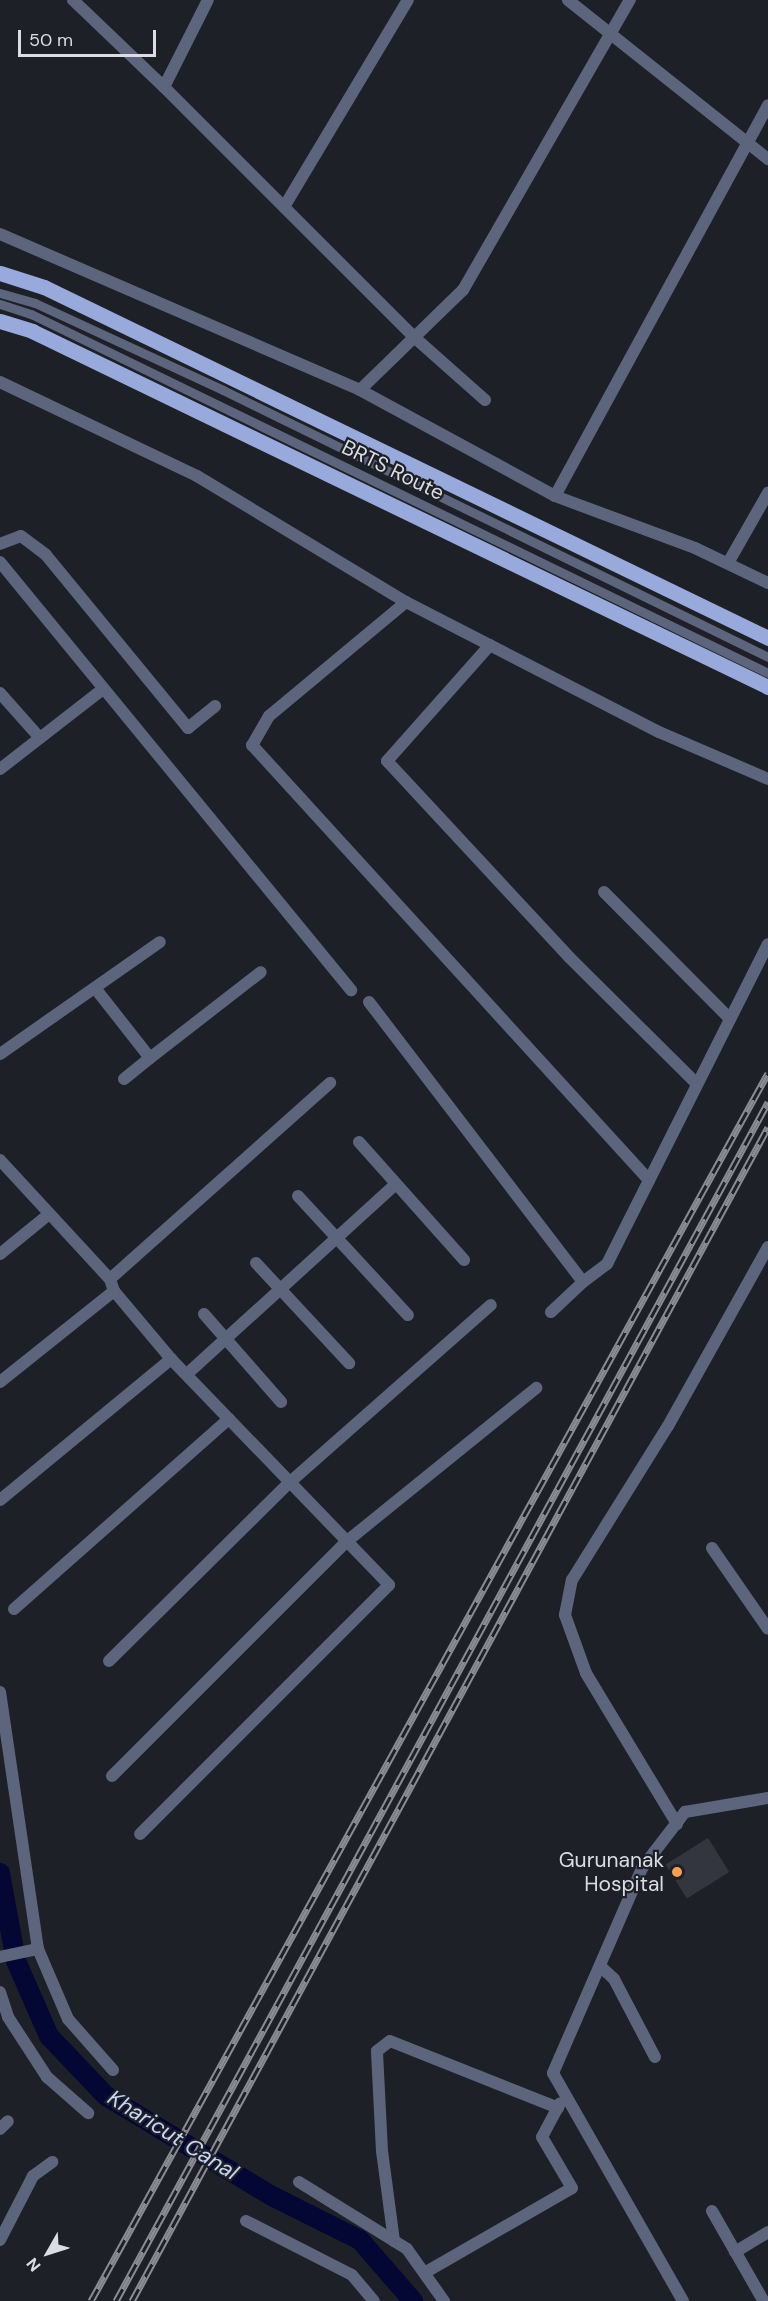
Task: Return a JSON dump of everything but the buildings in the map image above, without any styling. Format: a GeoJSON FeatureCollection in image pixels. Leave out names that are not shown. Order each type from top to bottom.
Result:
{"type":"FeatureCollection","features":[{"type":"Feature","properties":{"kind":"main road"},"geometry":{"type":"LineString","coordinates":[[0,273],[44,286],[768,638]]}},
{"type":"Feature","properties":{"kind":"main road"},"geometry":{"type":"LineString","coordinates":[[0,321],[32,331],[768,687]]}},
{"type":"Feature","properties":{"kind":"street"},"geometry":{"type":"LineString","coordinates":[[74,0],[414,337],[485,400]]}},
{"type":"Feature","properties":{"kind":"street"},"geometry":{"type":"LineString","coordinates":[[164,87],[208,0]]}},
{"type":"Feature","properties":{"kind":"street"},"geometry":{"type":"LineString","coordinates":[[284,207],[408,0]]}},
{"type":"Feature","properties":{"kind":"street"},"geometry":{"type":"LineString","coordinates":[[568,0],[768,159]]}},
{"type":"Feature","properties":{"kind":"street"},"geometry":{"type":"LineString","coordinates":[[360,390],[463,290],[613,35],[630,0]]}},
{"type":"Feature","properties":{"kind":"street"},"geometry":{"type":"LineString","coordinates":[[555,496],[768,105]]}},
{"type":"Feature","properties":{"kind":"street"},"geometry":{"type":"LineString","coordinates":[[0,234],[360,390],[555,496],[728,563],[768,583]]}},
{"type":"Feature","properties":{"kind":"street"},"geometry":{"type":"LineString","coordinates":[[0,382],[197,476],[406,602],[659,732],[768,779]]}},
{"type":"Feature","properties":{"kind":"street"},"geometry":{"type":"LineString","coordinates":[[728,563],[768,493]]}},
{"type":"Feature","properties":{"kind":"street"},"geometry":{"type":"LineString","coordinates":[[0,544],[21,536],[46,555],[188,728],[215,706]]}},
{"type":"Feature","properties":{"kind":"street"},"geometry":{"type":"LineString","coordinates":[[0,562],[351,990]]}},
{"type":"Feature","properties":{"kind":"street"},"geometry":{"type":"LineString","coordinates":[[406,602],[269,716],[252,745],[649,1180]]}},
{"type":"Feature","properties":{"kind":"street"},"geometry":{"type":"LineString","coordinates":[[490,645],[387,760],[569,957],[697,1084]]}},
{"type":"Feature","properties":{"kind":"street"},"geometry":{"type":"LineString","coordinates":[[0,769],[103,688]]}},
{"type":"Feature","properties":{"kind":"street"},"geometry":{"type":"LineString","coordinates":[[0,693],[40,738]]}},
{"type":"Feature","properties":{"kind":"street"},"geometry":{"type":"LineString","coordinates":[[604,892],[730,1019]]}},
{"type":"Feature","properties":{"kind":"street"},"geometry":{"type":"LineString","coordinates":[[0,1054],[160,942]]}},
{"type":"Feature","properties":{"kind":"street"},"geometry":{"type":"LineString","coordinates":[[551,1312],[583,1282],[607,1264],[768,944]]}},
{"type":"Feature","properties":{"kind":"street"},"geometry":{"type":"LineString","coordinates":[[124,1079],[261,972]]}},
{"type":"Feature","properties":{"kind":"street"},"geometry":{"type":"LineString","coordinates":[[95,988],[150,1058]]}},
{"type":"Feature","properties":{"kind":"street"},"geometry":{"type":"LineString","coordinates":[[369,1002],[583,1282]]}},
{"type":"Feature","properties":{"kind":"street"},"geometry":{"type":"LineString","coordinates":[[0,1382],[112,1285],[330,1083]]}},
{"type":"Feature","properties":{"kind":"street"},"geometry":{"type":"LineString","coordinates":[[359,1142],[464,1260]]}},
{"type":"Feature","properties":{"kind":"street"},"geometry":{"type":"LineString","coordinates":[[0,1160],[112,1285],[171,1359],[389,1585],[140,1834]]}},
{"type":"Feature","properties":{"kind":"street"},"geometry":{"type":"LineString","coordinates":[[187,1374],[396,1184]]}},
{"type":"Feature","properties":{"kind":"street"},"geometry":{"type":"LineString","coordinates":[[298,1196],[408,1315]]}},
{"type":"Feature","properties":{"kind":"street"},"geometry":{"type":"LineString","coordinates":[[0,1254],[48,1215]]}},
{"type":"Feature","properties":{"kind":"street"},"geometry":{"type":"LineString","coordinates":[[676,1824],[586,1673],[565,1615],[572,1580],[668,1426],[768,1247]]}},
{"type":"Feature","properties":{"kind":"street"},"geometry":{"type":"LineString","coordinates":[[256,1263],[349,1363]]}},
{"type":"Feature","properties":{"kind":"street"},"geometry":{"type":"LineString","coordinates":[[109,1661],[289,1483],[491,1305]]}},
{"type":"Feature","properties":{"kind":"street"},"geometry":{"type":"LineString","coordinates":[[204,1314],[281,1402]]}},
{"type":"Feature","properties":{"kind":"street"},"geometry":{"type":"LineString","coordinates":[[0,1500],[171,1359]]}},
{"type":"Feature","properties":{"kind":"street"},"geometry":{"type":"LineString","coordinates":[[112,1776],[346,1542],[536,1388]]}},
{"type":"Feature","properties":{"kind":"street"},"geometry":{"type":"LineString","coordinates":[[15,1609],[229,1419]]}},
{"type":"Feature","properties":{"kind":"street"},"geometry":{"type":"LineString","coordinates":[[712,1548],[768,1629]]}},
{"type":"Feature","properties":{"kind":"street"},"geometry":{"type":"LineString","coordinates":[[0,1692],[35,1949],[68,2019],[113,2070]]}},
{"type":"Feature","properties":{"kind":"street"},"geometry":{"type":"LineString","coordinates":[[683,2301],[553,2073],[642,1868],[685,1812],[768,1798]]}},
{"type":"Feature","properties":{"kind":"street"},"geometry":{"type":"LineString","coordinates":[[0,1957],[35,1949]]}},
{"type":"Feature","properties":{"kind":"street"},"geometry":{"type":"LineString","coordinates":[[600,1966],[614,1979],[655,2057]]}},
{"type":"Feature","properties":{"kind":"street"},"geometry":{"type":"LineString","coordinates":[[0,1992],[8,2017],[47,2078],[88,2113]]}},
{"type":"Feature","properties":{"kind":"street"},"geometry":{"type":"LineString","coordinates":[[394,2241],[382,2151],[377,2051],[390,2041],[558,2108]]}},
{"type":"Feature","properties":{"kind":"street"},"geometry":{"type":"LineString","coordinates":[[426,2272],[572,2188],[542,2137],[565,2094]]}},
{"type":"Feature","properties":{"kind":"street"},"geometry":{"type":"LineString","coordinates":[[2,2233],[33,2176],[52,2162]]}},
{"type":"Feature","properties":{"kind":"street"},"geometry":{"type":"LineString","coordinates":[[299,2182],[394,2241],[426,2272],[444,2301]]}},
{"type":"Feature","properties":{"kind":"street"},"geometry":{"type":"LineString","coordinates":[[712,2211],[763,2300]]}},
{"type":"Feature","properties":{"kind":"street"},"geometry":{"type":"LineString","coordinates":[[246,2221],[352,2275],[374,2301]]}},
{"type":"Feature","properties":{"kind":"street"},"geometry":{"type":"LineString","coordinates":[[735,2252],[768,2232]]}},
{"type":"Feature","properties":{"kind":"lane","name":"BRTS Route"},"geometry":{"type":"LineString","coordinates":[[0,293],[35,303],[223,390],[768,657]]}},
{"type":"Feature","properties":{"kind":"lane","name":"BRTS Route"},"geometry":{"type":"LineString","coordinates":[[0,304],[31,314],[768,673]]}},
{"type":"Feature","properties":{"kind":"waterway","name":"Kharicut Canal"},"geometry":{"type":"LineString","coordinates":[[0,1873],[16,1961],[49,2036],[106,2096],[272,2196],[360,2240],[413,2301]]}},
{"type":"Feature","properties":{"kind":"railway"},"geometry":{"type":"LineString","coordinates":[[91,2301],[768,1073]]}},
{"type":"Feature","properties":{"kind":"railway"},"geometry":{"type":"LineString","coordinates":[[116,2301],[768,1102]]}},
{"type":"Feature","properties":{"kind":"railway"},"geometry":{"type":"LineString","coordinates":[[132,2301],[768,1127]]}},
{"type":"Feature","properties":{"kind":"place","name":"Gurunanak Hospital"},"geometry":{"type":"Point","coordinates":[677,1872]}}]}
